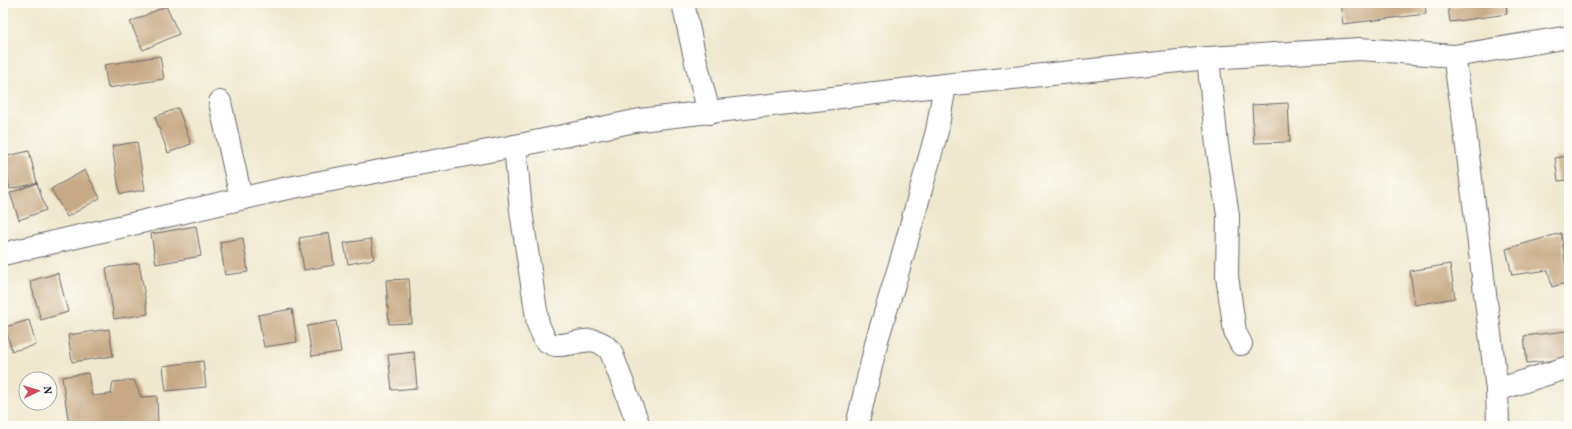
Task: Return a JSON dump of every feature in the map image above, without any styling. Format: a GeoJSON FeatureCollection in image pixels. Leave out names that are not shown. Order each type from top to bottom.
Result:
{"type":"FeatureCollection","features":[{"type":"Feature","properties":{"kind":"street"},"geometry":{"type":"LineString","coordinates":[[683,3],[709,113]]}},
{"type":"Feature","properties":{"kind":"street"},"geometry":{"type":"LineString","coordinates":[[3,254],[283,189],[515,146],[640,120],[945,85],[1208,58],[1360,49],[1454,56],[1569,37]]}},
{"type":"Feature","properties":{"kind":"street"},"geometry":{"type":"LineString","coordinates":[[1454,56],[1463,115],[1497,390],[1498,426]]}},
{"type":"Feature","properties":{"kind":"street"},"geometry":{"type":"LineString","coordinates":[[1208,58],[1217,145],[1228,215],[1227,276],[1235,332],[1241,344]]}},
{"type":"Feature","properties":{"kind":"street"},"geometry":{"type":"LineString","coordinates":[[857,426],[877,340],[904,251],[937,131],[945,85]]}},
{"type":"Feature","properties":{"kind":"street"},"geometry":{"type":"LineString","coordinates":[[220,102],[241,198]]}},
{"type":"Feature","properties":{"kind":"street"},"geometry":{"type":"LineString","coordinates":[[515,146],[521,211],[538,324],[545,340],[555,345],[593,340],[604,344],[611,352],[639,426]]}},
{"type":"Feature","properties":{"kind":"street"},"geometry":{"type":"LineString","coordinates":[[1497,390],[1569,367]]}},
{"type":"Feature","properties":{"kind":"building"},"geometry":{"type":"Polygon","coordinates":[[[1340,3],[1425,3],[1426,14],[1343,24],[1340,3]]]}},
{"type":"Feature","properties":{"kind":"building"},"geometry":{"type":"Polygon","coordinates":[[[1479,3],[1506,3],[1507,14],[1450,22],[1448,7],[1479,3]]]}},
{"type":"Feature","properties":{"kind":"building"},"geometry":{"type":"Polygon","coordinates":[[[166,6],[179,34],[143,50],[130,22],[166,6]]]}},
{"type":"Feature","properties":{"kind":"building"},"geometry":{"type":"Polygon","coordinates":[[[160,56],[164,79],[108,88],[104,65],[160,56]]]}},
{"type":"Feature","properties":{"kind":"building"},"geometry":{"type":"Polygon","coordinates":[[[1288,103],[1290,142],[1254,143],[1252,105],[1288,103]]]}},
{"type":"Feature","properties":{"kind":"building"},"geometry":{"type":"Polygon","coordinates":[[[178,108],[191,144],[168,153],[155,117],[178,108]]]}},
{"type":"Feature","properties":{"kind":"building"},"geometry":{"type":"Polygon","coordinates":[[[137,142],[145,190],[120,194],[112,146],[137,142]]]}},
{"type":"Feature","properties":{"kind":"building"},"geometry":{"type":"Polygon","coordinates":[[[29,151],[37,183],[10,189],[3,157],[29,151]]]}},
{"type":"Feature","properties":{"kind":"building"},"geometry":{"type":"Polygon","coordinates":[[[1569,156],[1569,180],[1558,181],[1555,158],[1569,156]]]}},
{"type":"Feature","properties":{"kind":"building"},"geometry":{"type":"Polygon","coordinates":[[[85,170],[100,198],[67,217],[51,189],[85,170]]]}},
{"type":"Feature","properties":{"kind":"building"},"geometry":{"type":"Polygon","coordinates":[[[37,183],[46,210],[19,220],[10,193],[37,183]]]}},
{"type":"Feature","properties":{"kind":"building"},"geometry":{"type":"Polygon","coordinates":[[[196,226],[201,256],[156,264],[151,234],[196,226]]]}},
{"type":"Feature","properties":{"kind":"building"},"geometry":{"type":"Polygon","coordinates":[[[329,233],[334,265],[304,270],[299,238],[329,233]]]}},
{"type":"Feature","properties":{"kind":"building"},"geometry":{"type":"Polygon","coordinates":[[[1561,233],[1568,282],[1552,287],[1548,270],[1512,275],[1506,249],[1561,233]]]}},
{"type":"Feature","properties":{"kind":"building"},"geometry":{"type":"Polygon","coordinates":[[[243,238],[248,272],[225,275],[220,242],[243,238]]]}},
{"type":"Feature","properties":{"kind":"building"},"geometry":{"type":"Polygon","coordinates":[[[371,239],[374,259],[348,264],[344,243],[371,239]]]}},
{"type":"Feature","properties":{"kind":"building"},"geometry":{"type":"Polygon","coordinates":[[[139,263],[148,314],[114,319],[106,268],[139,263]]]}},
{"type":"Feature","properties":{"kind":"building"},"geometry":{"type":"Polygon","coordinates":[[[1450,264],[1455,298],[1415,305],[1410,271],[1450,264]]]}},
{"type":"Feature","properties":{"kind":"building"},"geometry":{"type":"Polygon","coordinates":[[[58,273],[68,312],[41,320],[30,281],[58,273]]]}},
{"type":"Feature","properties":{"kind":"building"},"geometry":{"type":"Polygon","coordinates":[[[409,279],[412,323],[389,324],[386,280],[409,279]]]}},
{"type":"Feature","properties":{"kind":"building"},"geometry":{"type":"Polygon","coordinates":[[[292,309],[297,342],[264,347],[258,315],[292,309]]]}},
{"type":"Feature","properties":{"kind":"building"},"geometry":{"type":"Polygon","coordinates":[[[29,320],[36,345],[12,351],[5,327],[29,320]]]}},
{"type":"Feature","properties":{"kind":"building"},"geometry":{"type":"Polygon","coordinates":[[[336,321],[341,352],[312,356],[307,326],[336,321]]]}},
{"type":"Feature","properties":{"kind":"building"},"geometry":{"type":"Polygon","coordinates":[[[109,329],[113,356],[72,362],[68,335],[109,329]]]}},
{"type":"Feature","properties":{"kind":"building"},"geometry":{"type":"Polygon","coordinates":[[[1567,331],[1569,359],[1527,363],[1524,336],[1567,331]]]}},
{"type":"Feature","properties":{"kind":"building"},"geometry":{"type":"Polygon","coordinates":[[[414,352],[417,388],[392,390],[388,355],[414,352]]]}},
{"type":"Feature","properties":{"kind":"building"},"geometry":{"type":"Polygon","coordinates":[[[203,361],[206,387],[166,391],[163,366],[203,361]]]}},
{"type":"Feature","properties":{"kind":"building"},"geometry":{"type":"Polygon","coordinates":[[[88,373],[92,396],[111,394],[113,382],[134,380],[141,397],[157,396],[158,426],[69,426],[62,377],[88,373]]]}}]}
